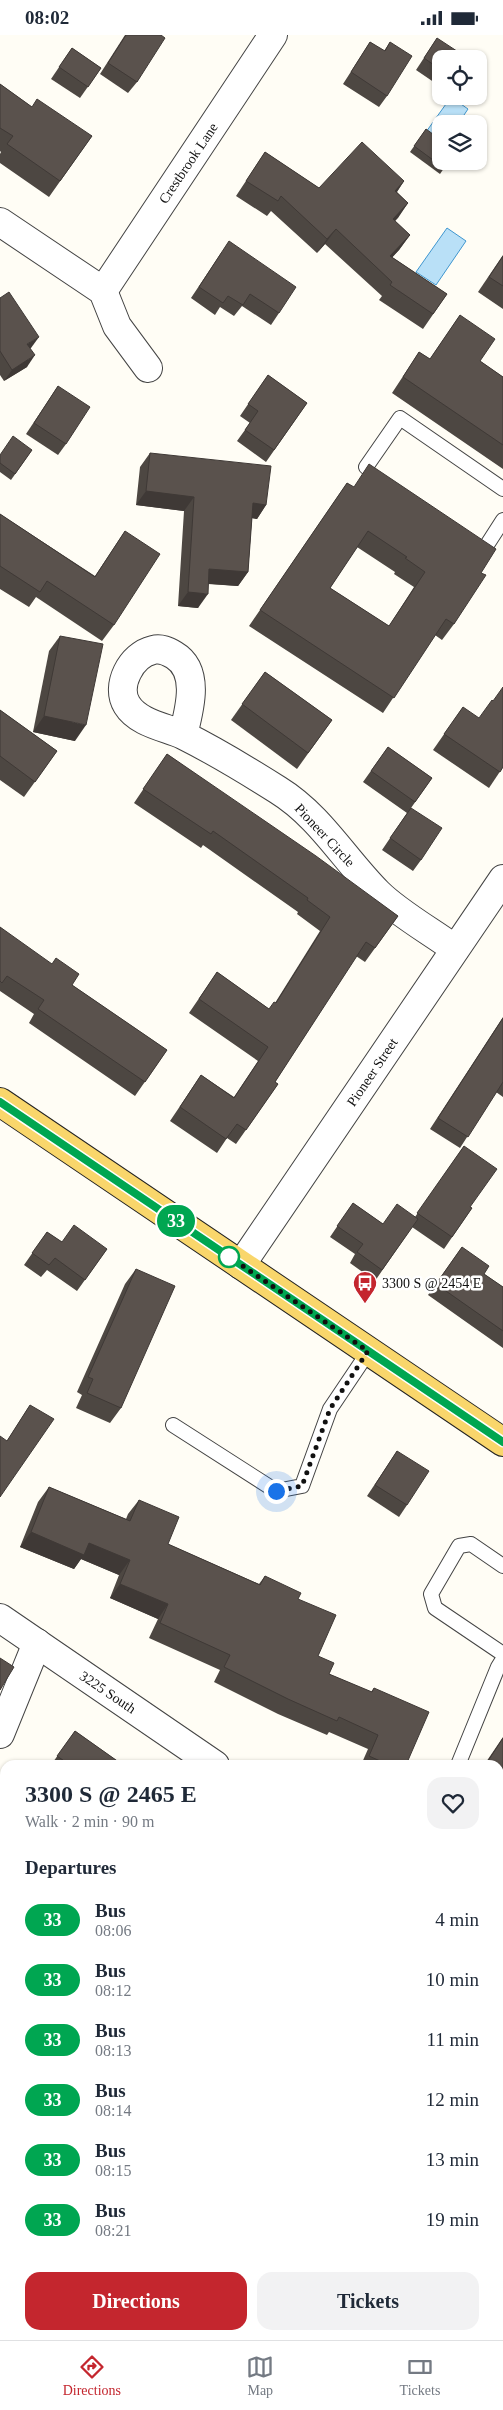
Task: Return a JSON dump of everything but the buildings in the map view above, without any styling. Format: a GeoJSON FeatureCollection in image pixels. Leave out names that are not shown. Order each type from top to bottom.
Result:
{"type":"FeatureCollection","features":[{"type":"Feature","properties":{"kind":"main road"},"geometry":{"type":"LineString","coordinates":[[0,1102],[503,1442]]}},
{"type":"Feature","properties":{"kind":"street","name":"Crestbrook Lane"},"geometry":{"type":"LineString","coordinates":[[103,291],[273,35]]}},
{"type":"Feature","properties":{"kind":"street"},"geometry":{"type":"LineString","coordinates":[[0,222],[103,291],[118,326],[148,368]]}},
{"type":"Feature","properties":{"kind":"street","name":"Pioneer Circle"},"geometry":{"type":"LineString","coordinates":[[183,735],[279,791],[303,808],[380,895],[455,949]]}},
{"type":"Feature","properties":{"kind":"street","name":"Pioneer Street"},"geometry":{"type":"LineString","coordinates":[[241,1265],[503,879]]}},
{"type":"Feature","properties":{"kind":"street","name":"3225 South"},"geometry":{"type":"LineString","coordinates":[[0,1618],[209,1760]]}},
{"type":"Feature","properties":{"kind":"street"},"geometry":{"type":"LineString","coordinates":[[0,1734],[37,1643]]}},
{"type":"Feature","properties":{"kind":"lane"},"geometry":{"type":"LineString","coordinates":[[366,467],[400,418],[503,489]]}},
{"type":"Feature","properties":{"kind":"lane"},"geometry":{"type":"LineString","coordinates":[[485,548],[503,520]]}},
{"type":"Feature","properties":{"kind":"lane"},"geometry":{"type":"LineString","coordinates":[[173,1425],[276,1491],[302,1486],[330,1409],[368,1351]]}},
{"type":"Feature","properties":{"kind":"lane"},"geometry":{"type":"LineString","coordinates":[[503,1566],[471,1544],[459,1546],[430,1594],[435,1608],[503,1654]]}},
{"type":"Feature","properties":{"kind":"lane"},"geometry":{"type":"LineString","coordinates":[[460,1760],[503,1659]]}},
{"type":"Feature","properties":{"kind":"water"},"geometry":{"type":"Polygon","coordinates":[[[445,105],[462,105],[468,109],[464,115],[438,115],[445,105]]]}},
{"type":"Feature","properties":{"kind":"water"},"geometry":{"type":"Polygon","coordinates":[[[432,124],[432,136],[426,132],[432,124]]]}},
{"type":"Feature","properties":{"kind":"water"},"geometry":{"type":"Polygon","coordinates":[[[447,228],[466,241],[436,285],[416,272],[447,228]]]}},
{"type":"Feature","properties":{"kind":"bus line","name":"33"},"geometry":{"type":"LineString","coordinates":[[0,1102],[503,1442]]}},
{"type":"Feature","properties":{"kind":"place","name":"3300 S @ 2454 E"},"geometry":{"type":"Point","coordinates":[365,1304]}},
{"type":"Feature","properties":{"kind":"route"},"geometry":{"type":"LineString","coordinates":[[229,1257],[225,1254],[368,1351],[330,1409],[302,1486],[276,1491]]}}]}
